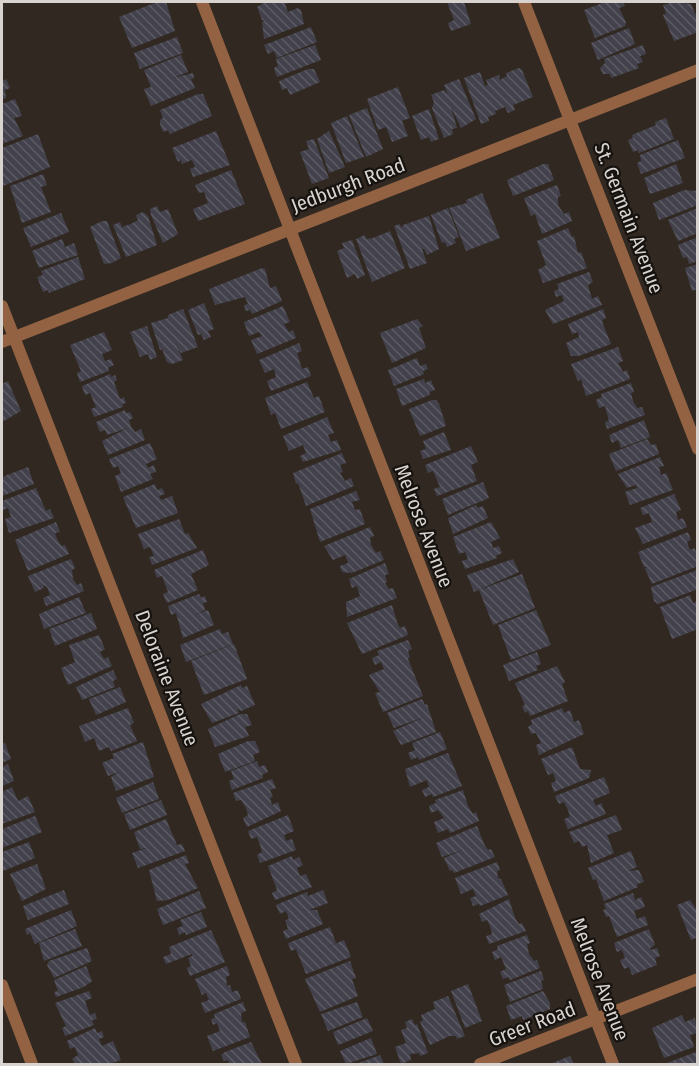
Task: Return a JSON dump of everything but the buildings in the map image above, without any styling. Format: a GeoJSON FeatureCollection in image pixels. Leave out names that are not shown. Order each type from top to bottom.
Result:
{"type":"FeatureCollection","features":[{"type":"Feature","properties":{"kind":"street","name":"Melrose Avenue"},"geometry":{"type":"LineString","coordinates":[[201,2],[613,1065]]}},
{"type":"Feature","properties":{"kind":"street","name":"St. Germain Avenue"},"geometry":{"type":"LineString","coordinates":[[524,2],[698,449]]}},
{"type":"Feature","properties":{"kind":"street","name":"Jedburgh Road"},"geometry":{"type":"LineString","coordinates":[[8,340],[698,70]]}},
{"type":"Feature","properties":{"kind":"street","name":"Deloraine Avenue"},"geometry":{"type":"LineString","coordinates":[[2,306],[8,340],[296,1065]]}},
{"type":"Feature","properties":{"kind":"street","name":"Greer Road"},"geometry":{"type":"LineString","coordinates":[[480,1065],[698,979]]}},
{"type":"Feature","properties":{"kind":"street"},"geometry":{"type":"LineString","coordinates":[[2,985],[33,1065]]}}]}
